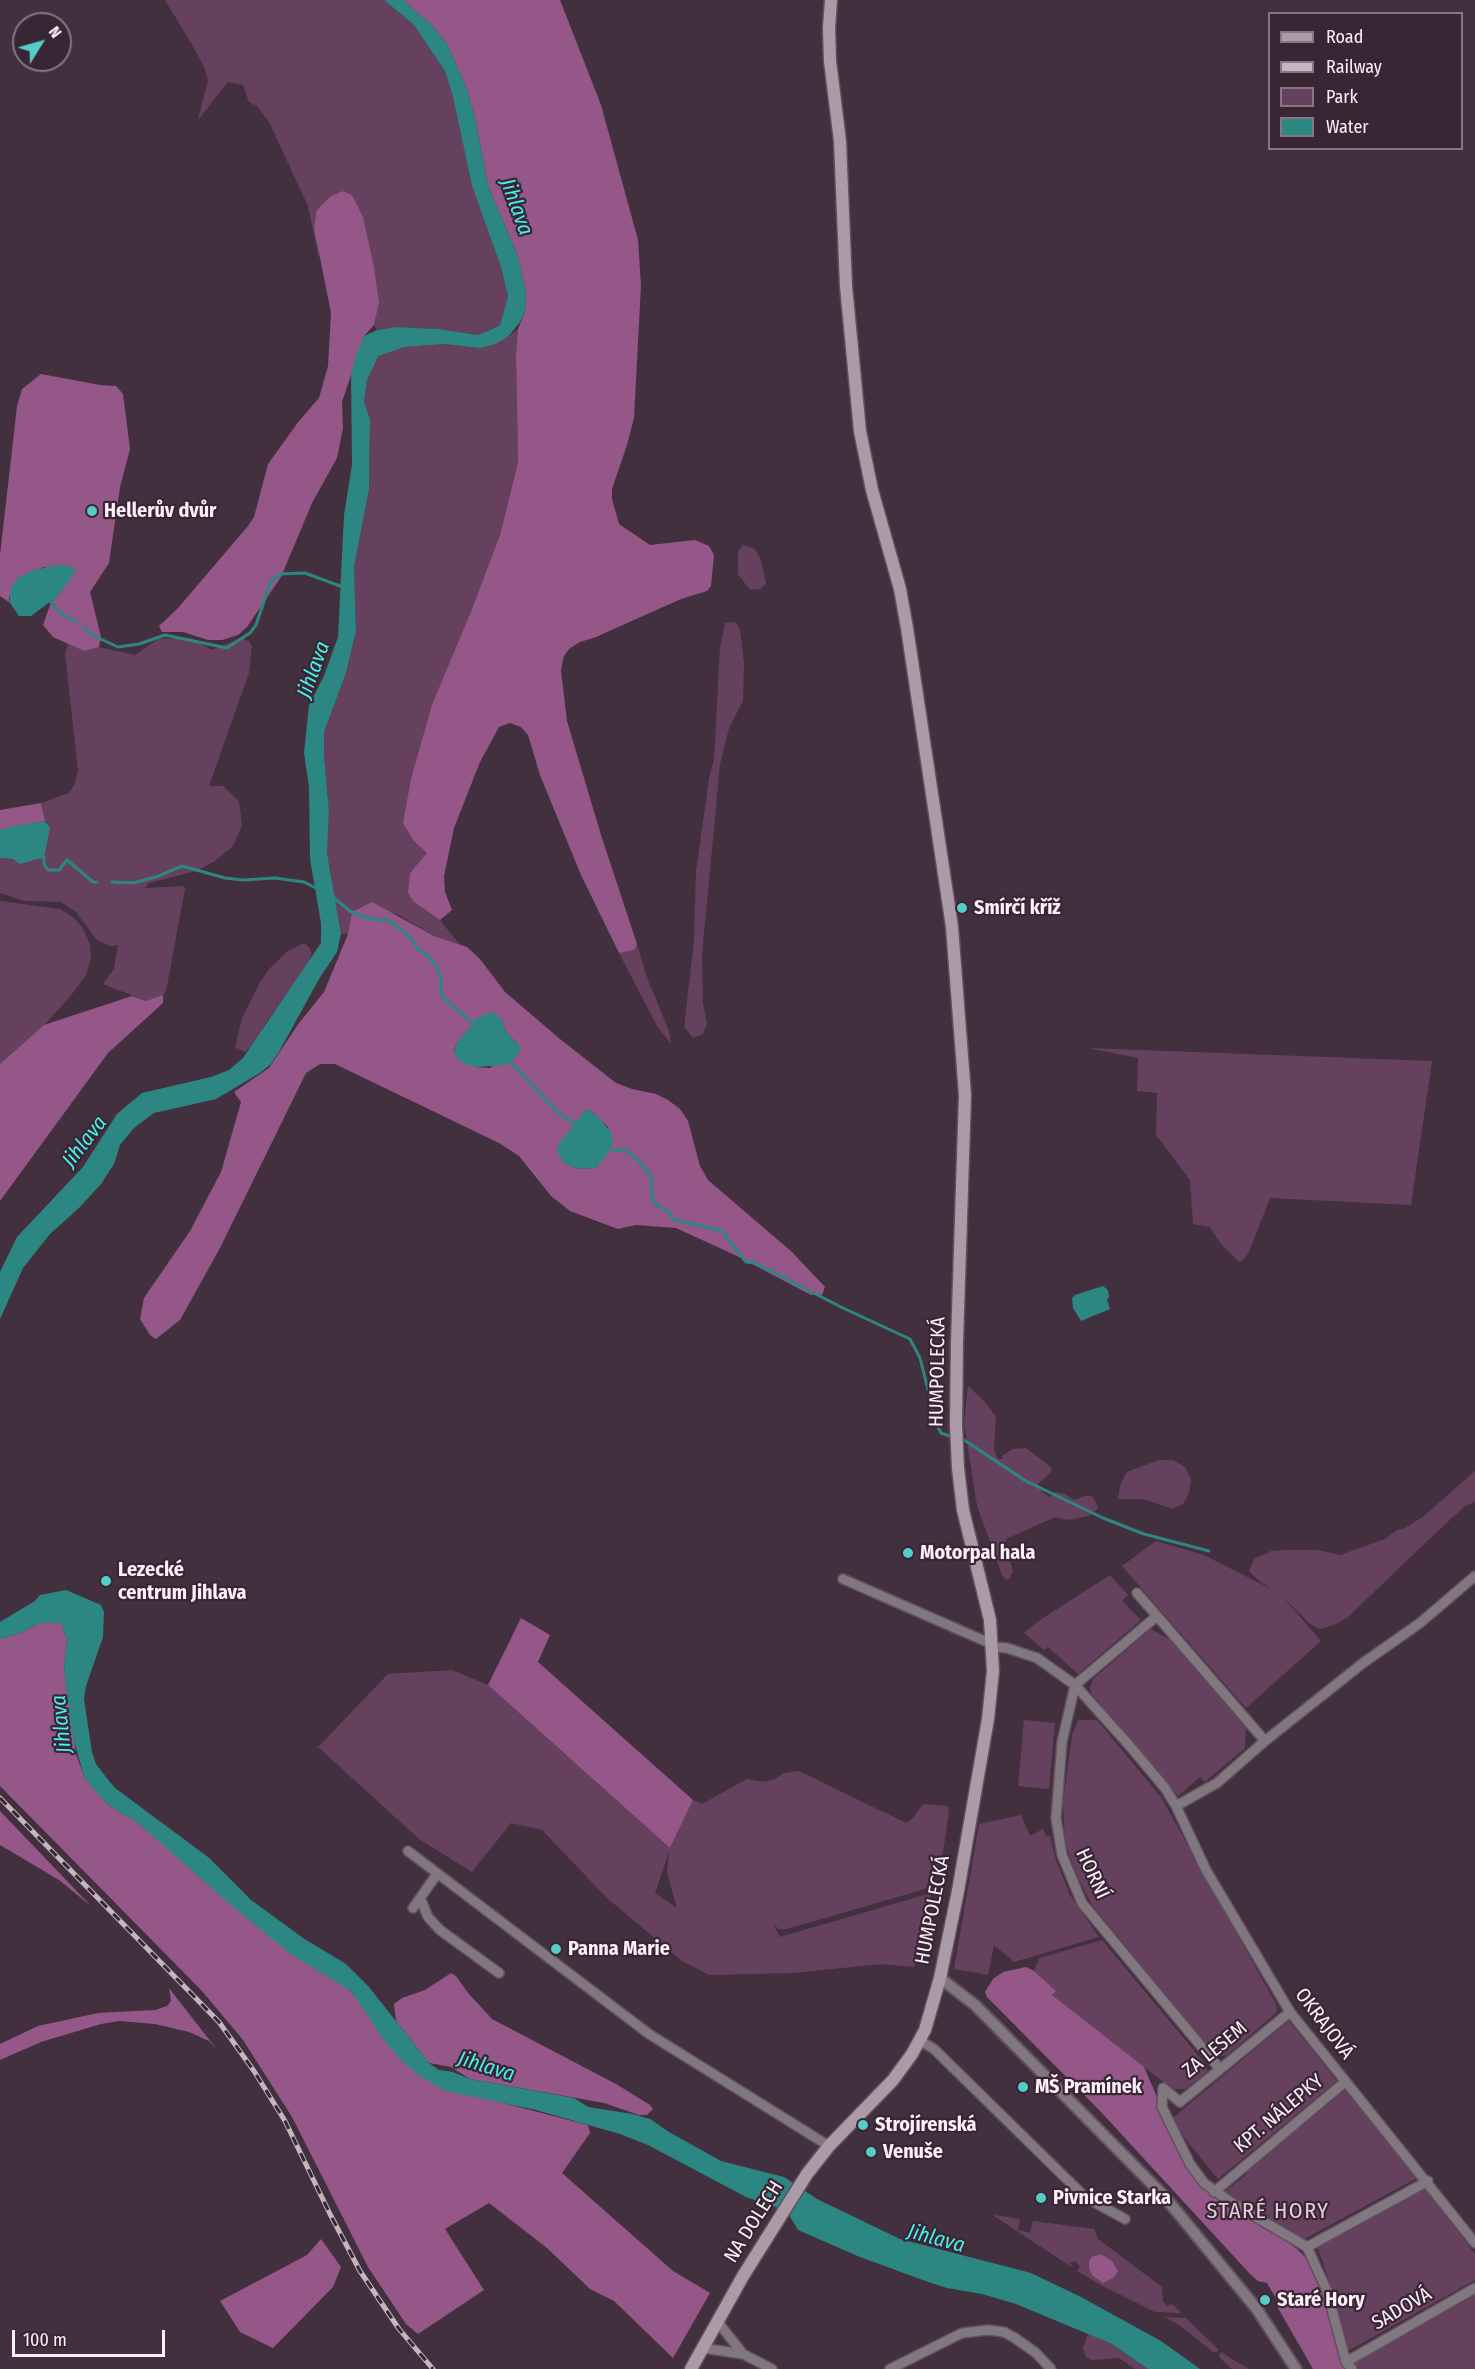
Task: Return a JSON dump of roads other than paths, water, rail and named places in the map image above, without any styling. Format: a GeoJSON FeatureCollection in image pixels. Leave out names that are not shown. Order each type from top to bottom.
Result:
{"type":"FeatureCollection","features":[{"type":"Feature","properties":{"kind":"main road","name":"HUMPOLECKÁ"},"geometry":{"type":"LineString","coordinates":[[829,2146],[893,2080],[920,2040],[929,2019],[940,1978],[960,1879],[988,1719],[993,1647],[986,1601],[963,1509],[956,1438],[965,1095],[952,927],[900,589],[872,490],[860,430],[846,286],[840,141],[830,61],[831,0]]}},
{"type":"Feature","properties":{"kind":"main road","name":"NA DOLECH"},"geometry":{"type":"LineString","coordinates":[[691,2369],[770,2233],[807,2174],[829,2146]]}},
{"type":"Feature","properties":{"kind":"street"},"geometry":{"type":"LineString","coordinates":[[1176,1806],[1217,1783],[1265,1741],[1363,1663],[1420,1623],[1475,1576]]}},
{"type":"Feature","properties":{"kind":"street"},"geometry":{"type":"LineString","coordinates":[[843,1579],[987,1642],[993,1647]]}},
{"type":"Feature","properties":{"kind":"street"},"geometry":{"type":"LineString","coordinates":[[1137,1593],[1265,1741]]}},
{"type":"Feature","properties":{"kind":"street"},"geometry":{"type":"LineString","coordinates":[[1075,1685],[1157,1616]]}},
{"type":"Feature","properties":{"kind":"street","name":"OKRAJOVÁ"},"geometry":{"type":"LineString","coordinates":[[993,1647],[1007,1648],[1037,1658],[1075,1685],[1165,1788],[1206,1870],[1290,2012],[1428,2181],[1475,2243]]}},
{"type":"Feature","properties":{"kind":"street","name":"HORNÍ"},"geometry":{"type":"LineString","coordinates":[[1075,1685],[1062,1742],[1056,1818],[1062,1855],[1082,1903],[1220,2069]]}},
{"type":"Feature","properties":{"kind":"street"},"geometry":{"type":"LineString","coordinates":[[408,1851],[649,2034],[829,2146]]}},
{"type":"Feature","properties":{"kind":"street"},"geometry":{"type":"LineString","coordinates":[[413,1908],[421,1900],[437,1874]]}},
{"type":"Feature","properties":{"kind":"street"},"geometry":{"type":"LineString","coordinates":[[421,1900],[428,1917],[440,1930],[499,1973]]}},
{"type":"Feature","properties":{"kind":"street"},"geometry":{"type":"LineString","coordinates":[[940,1978],[975,2005],[1164,2196],[1256,2308],[1296,2369]]}},
{"type":"Feature","properties":{"kind":"street","name":"ZA LESEM"},"geometry":{"type":"LineString","coordinates":[[1214,2192],[1190,2164],[1177,2140],[1162,2108],[1163,2088],[1180,2102],[1290,2012]]}},
{"type":"Feature","properties":{"kind":"street"},"geometry":{"type":"LineString","coordinates":[[920,2040],[934,2049],[1085,2197],[1125,2219]]}},
{"type":"Feature","properties":{"kind":"street","name":"KPT. NÁLEPKY"},"geometry":{"type":"LineString","coordinates":[[1214,2192],[1345,2082]]}},
{"type":"Feature","properties":{"kind":"street"},"geometry":{"type":"LineString","coordinates":[[1309,2244],[1428,2181]]}},
{"type":"Feature","properties":{"kind":"street"},"geometry":{"type":"LineString","coordinates":[[1214,2192],[1309,2244],[1327,2291],[1349,2365]]}},
{"type":"Feature","properties":{"kind":"street","name":"SADOVÁ"},"geometry":{"type":"LineString","coordinates":[[1349,2365],[1475,2289]]}},
{"type":"Feature","properties":{"kind":"street"},"geometry":{"type":"LineString","coordinates":[[717,2321],[743,2354]]}},
{"type":"Feature","properties":{"kind":"street"},"geometry":{"type":"LineString","coordinates":[[890,2369],[962,2333],[988,2330],[1004,2332],[1021,2342],[1051,2369]]}},
{"type":"Feature","properties":{"kind":"street"},"geometry":{"type":"LineString","coordinates":[[702,2348],[743,2354],[772,2369]]}},
{"type":"Feature","properties":{"kind":"water"},"geometry":{"type":"Polygon","coordinates":[[[384,0],[404,0],[430,23],[447,44],[466,87],[475,118],[488,186],[517,254],[526,292],[525,311],[520,322],[508,337],[495,344],[480,348],[444,344],[404,347],[378,356],[367,380],[364,402],[370,419],[369,489],[354,567],[356,631],[346,673],[324,732],[329,811],[327,853],[341,934],[337,952],[319,979],[271,1064],[216,1099],[154,1113],[134,1128],[120,1145],[114,1164],[101,1184],[50,1234],[23,1268],[0,1319],[0,1272],[17,1237],[83,1167],[117,1114],[142,1093],[211,1077],[229,1070],[243,1058],[321,943],[321,923],[310,859],[309,787],[304,753],[309,705],[324,676],[338,637],[344,515],[352,465],[351,375],[356,355],[364,336],[377,330],[396,327],[438,329],[478,335],[500,325],[508,296],[501,267],[472,186],[453,97],[445,71],[414,25],[384,0]]]}},
{"type":"Feature","properties":{"kind":"water"},"geometry":{"type":"Polygon","coordinates":[[[59,565],[74,568],[75,572],[58,596],[31,616],[19,616],[10,603],[10,591],[14,583],[18,578],[33,570],[59,565]]]}},
{"type":"Feature","properties":{"kind":"water"},"geometry":{"type":"Polygon","coordinates":[[[45,821],[50,828],[44,857],[20,864],[13,859],[0,858],[0,830],[45,821]]]}},
{"type":"Feature","properties":{"kind":"water"},"geometry":{"type":"Polygon","coordinates":[[[492,1012],[501,1018],[506,1032],[520,1046],[519,1053],[511,1062],[504,1065],[476,1067],[465,1064],[457,1058],[454,1052],[457,1043],[478,1017],[492,1012]]]}},
{"type":"Feature","properties":{"kind":"water"},"geometry":{"type":"Polygon","coordinates":[[[585,1110],[590,1110],[611,1132],[613,1144],[597,1167],[589,1169],[576,1168],[564,1163],[557,1151],[558,1145],[585,1110]]]}},
{"type":"Feature","properties":{"kind":"water"},"geometry":{"type":"Polygon","coordinates":[[[1103,1286],[1108,1290],[1107,1299],[1110,1309],[1081,1321],[1073,1308],[1072,1298],[1103,1286]]]}},
{"type":"Feature","properties":{"kind":"water"},"geometry":{"type":"Polygon","coordinates":[[[66,1590],[101,1605],[104,1612],[103,1637],[86,1686],[84,1699],[92,1752],[96,1764],[106,1777],[115,1788],[208,1857],[251,1900],[303,1938],[346,1964],[369,1987],[429,2063],[439,2070],[453,2072],[470,2079],[574,2098],[588,2107],[650,2119],[721,2161],[784,2177],[817,2199],[900,2239],[1031,2273],[1081,2297],[1161,2341],[1200,2369],[1148,2369],[1112,2344],[1016,2304],[931,2283],[860,2257],[798,2230],[789,2215],[778,2208],[746,2197],[648,2145],[620,2134],[536,2110],[446,2091],[418,2075],[384,2040],[351,1991],[292,1955],[232,1906],[138,1823],[107,1804],[90,1785],[84,1776],[72,1734],[64,1669],[67,1639],[61,1623],[40,1623],[20,1633],[0,1639],[0,1622],[35,1601],[40,1595],[66,1590]]]}},
{"type":"Feature","properties":{"kind":"waterway"},"geometry":{"type":"LineString","coordinates":[[84,627],[94,636],[118,647],[139,644],[165,635],[227,648],[250,633],[256,625],[271,581],[281,574],[305,573],[340,586]]}},
{"type":"Feature","properties":{"kind":"waterway"},"geometry":{"type":"LineString","coordinates":[[51,602],[60,613],[76,622]]}},
{"type":"Feature","properties":{"kind":"waterway"},"geometry":{"type":"LineString","coordinates":[[40,857],[44,857],[44,864],[48,870],[59,870],[67,860],[93,882],[97,882]]}},
{"type":"Feature","properties":{"kind":"waterway"},"geometry":{"type":"LineString","coordinates":[[112,882],[133,883],[156,877],[182,866],[225,878],[243,880],[275,878],[304,882],[316,888]]}},
{"type":"Feature","properties":{"kind":"waterway"},"geometry":{"type":"LineString","coordinates":[[333,897],[350,911],[367,918],[390,921],[409,936],[417,948],[437,967],[443,998],[474,1024]]}},
{"type":"Feature","properties":{"kind":"waterway"},"geometry":{"type":"LineString","coordinates":[[508,1059],[559,1114],[577,1124]]}},
{"type":"Feature","properties":{"kind":"waterway"},"geometry":{"type":"LineString","coordinates":[[606,1147],[615,1151],[624,1149],[637,1159],[652,1178],[651,1194],[657,1206],[670,1212],[672,1219],[722,1231],[746,1262],[755,1263],[910,1339],[920,1358],[937,1425],[941,1433],[950,1436]]}},
{"type":"Feature","properties":{"kind":"waterway"},"geometry":{"type":"LineString","coordinates":[[964,1440],[1026,1481],[1103,1518],[1144,1534],[1209,1551]]}},
{"type":"Feature","properties":{"kind":"railway"},"geometry":{"type":"LineString","coordinates":[[0,1798],[219,2022],[254,2071],[285,2121],[360,2271],[399,2329],[433,2369]]}},
{"type":"Feature","properties":{"kind":"place","name":"Hellerův dvůr"},"geometry":{"type":"Point","coordinates":[92,511]}},
{"type":"Feature","properties":{"kind":"place","name":"Smírčí kříž"},"geometry":{"type":"Point","coordinates":[962,908]}},
{"type":"Feature","properties":{"kind":"place","name":"Motorpal hala"},"geometry":{"type":"Point","coordinates":[908,1553]}},
{"type":"Feature","properties":{"kind":"place","name":"Lezecké centrum Jihlava"},"geometry":{"type":"Point","coordinates":[106,1581]}},
{"type":"Feature","properties":{"kind":"place","name":"Panna Marie"},"geometry":{"type":"Point","coordinates":[556,1949]}},
{"type":"Feature","properties":{"kind":"place","name":"MŠ Pramínek"},"geometry":{"type":"Point","coordinates":[1023,2087]}},
{"type":"Feature","properties":{"kind":"place","name":"Strojírenská"},"geometry":{"type":"Point","coordinates":[863,2125]}},
{"type":"Feature","properties":{"kind":"place","name":"Venuše"},"geometry":{"type":"Point","coordinates":[871,2152]}},
{"type":"Feature","properties":{"kind":"place","name":"Pivnice Starka"},"geometry":{"type":"Point","coordinates":[1041,2198]}},
{"type":"Feature","properties":{"kind":"place","name":"Staré Hory"},"geometry":{"type":"Point","coordinates":[1265,2300]}},
{"type":"Feature","properties":{"kind":"district","name":"STARÉ HORY"},"geometry":{"type":"Point","coordinates":[1268,2212]}},
{"type":"Feature","properties":{"kind":"water label","name":"Jihlava"},"geometry":{"type":"Point","coordinates":[516,207]}},
{"type":"Feature","properties":{"kind":"water label","name":"Jihlava"},"geometry":{"type":"Point","coordinates":[314,670]}},
{"type":"Feature","properties":{"kind":"water label","name":"Jihlava"},"geometry":{"type":"Point","coordinates":[85,1142]}},
{"type":"Feature","properties":{"kind":"water label","name":"Jihlava"},"geometry":{"type":"Point","coordinates":[62,1724]}},
{"type":"Feature","properties":{"kind":"water label","name":"Jihlava"},"geometry":{"type":"Point","coordinates":[486,2067]}},
{"type":"Feature","properties":{"kind":"water label","name":"Jihlava"},"geometry":{"type":"Point","coordinates":[936,2239]}}]}
